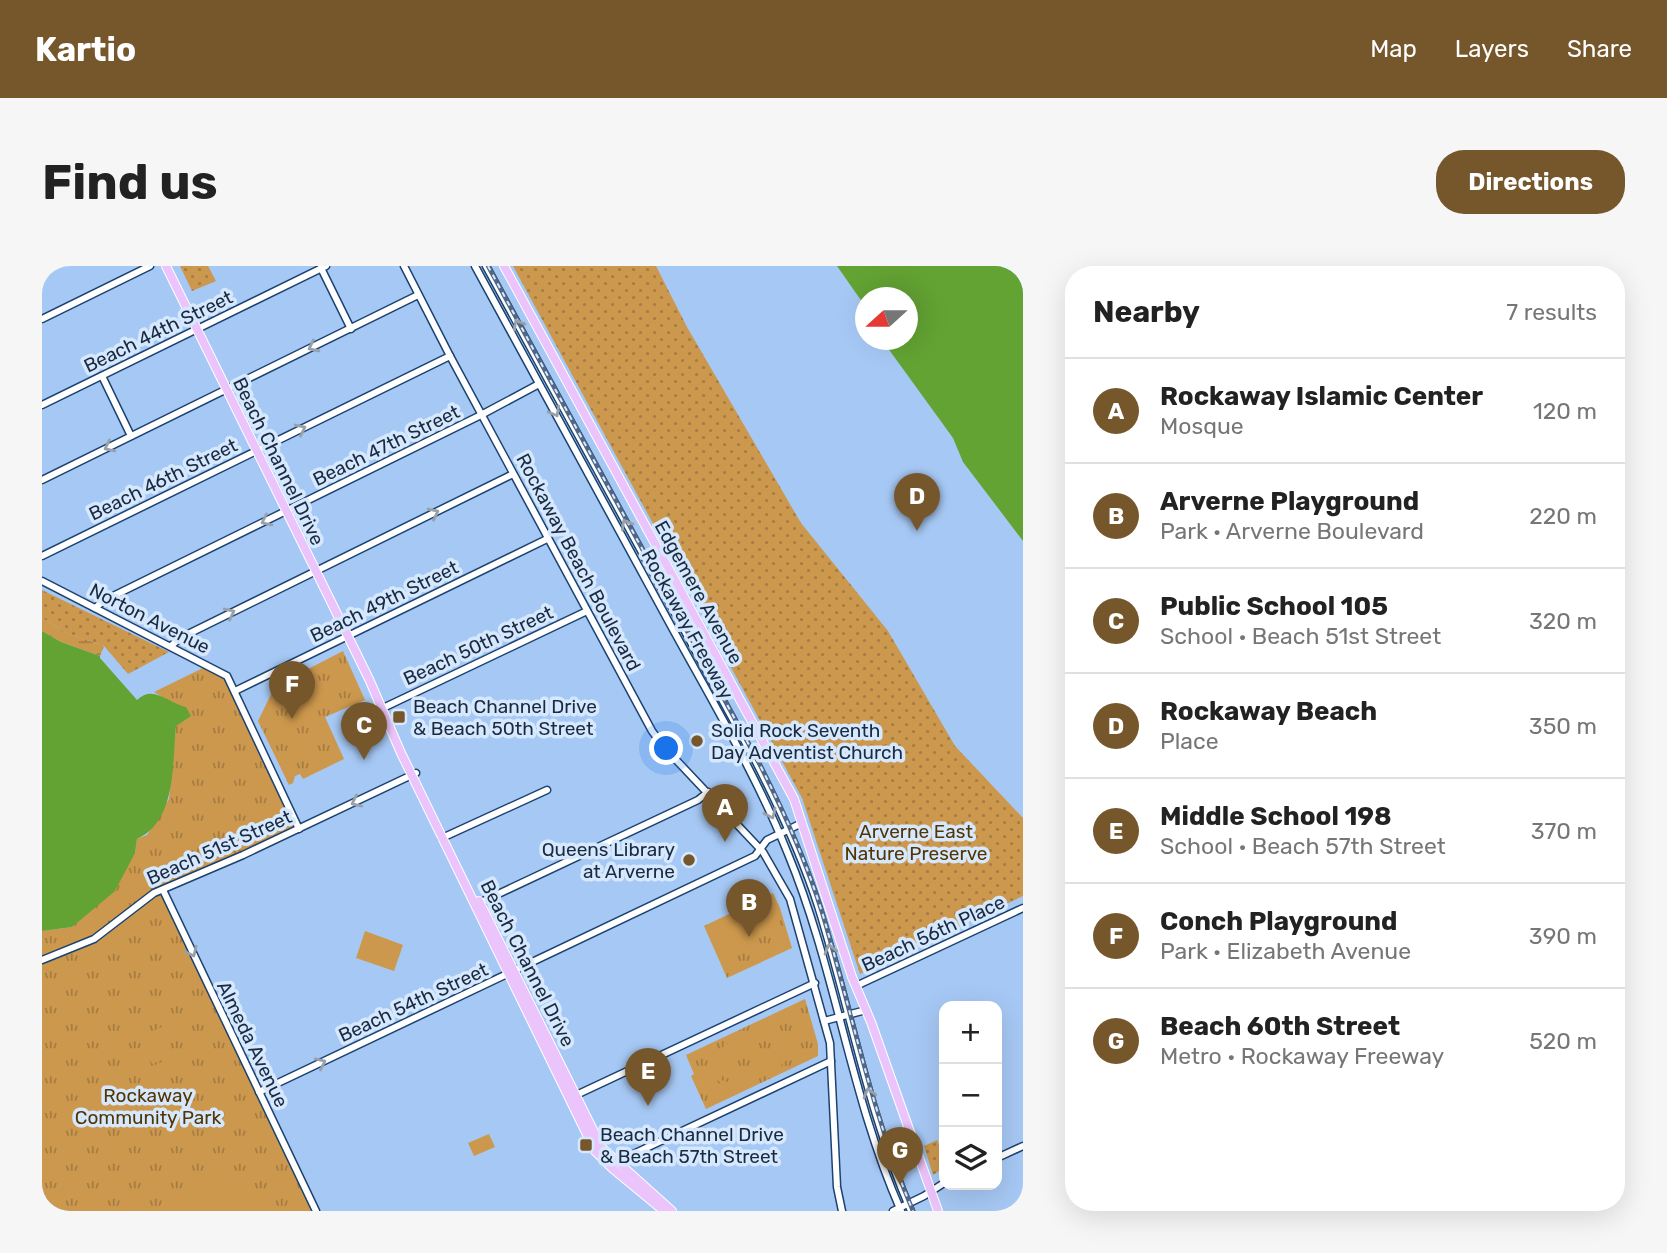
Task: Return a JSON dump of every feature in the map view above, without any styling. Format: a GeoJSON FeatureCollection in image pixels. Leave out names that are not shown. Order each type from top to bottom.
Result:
{"type":"FeatureCollection","features":[{"type":"Feature","properties":{"kind":"main road","name":"Beach Channel Drive"},"geometry":{"type":"LineString","coordinates":[[166,266],[573,1097],[595,1151],[672,1211]]}},
{"type":"Feature","properties":{"kind":"main road","name":"Edgemere Avenue"},"geometry":{"type":"LineString","coordinates":[[504,266],[792,796],[856,986]]}},
{"type":"Feature","properties":{"kind":"main road"},"geometry":{"type":"LineString","coordinates":[[856,986],[938,1211]]}},
{"type":"Feature","properties":{"kind":"main road","name":"Beach Channel Drive"},"geometry":{"type":"LineString","coordinates":[[615,1166],[664,1211]]}},
{"type":"Feature","properties":{"kind":"street"},"geometry":{"type":"LineString","coordinates":[[42,319],[150,266]]}},
{"type":"Feature","properties":{"kind":"street","name":"Rockaway Beach Boulevard"},"geometry":{"type":"LineString","coordinates":[[404,266],[547,539],[655,734],[761,849],[774,867],[790,899],[830,1043],[836,1187],[842,1211]]}},
{"type":"Feature","properties":{"kind":"street","name":"Rockaway Freeway"},"geometry":{"type":"LineString","coordinates":[[475,266],[743,758],[780,834],[809,910],[866,1116],[898,1210]]}},
{"type":"Feature","properties":{"kind":"street","name":"Rockaway Freeway"},"geometry":{"type":"LineString","coordinates":[[486,266],[755,760],[788,830],[818,906],[879,1127],[910,1208]]}},
{"type":"Feature","properties":{"kind":"street"},"geometry":{"type":"LineString","coordinates":[[323,267],[351,329]]}},
{"type":"Feature","properties":{"kind":"street","name":"Beach 44th Street"},"geometry":{"type":"LineString","coordinates":[[42,405],[323,267]]}},
{"type":"Feature","properties":{"kind":"street"},"geometry":{"type":"LineString","coordinates":[[42,480],[418,295]]}},
{"type":"Feature","properties":{"kind":"street","name":"Beach 46th Street"},"geometry":{"type":"LineString","coordinates":[[42,556],[450,356]]}},
{"type":"Feature","properties":{"kind":"street"},"geometry":{"type":"LineString","coordinates":[[548,380],[562,372]]}},
{"type":"Feature","properties":{"kind":"street"},"geometry":{"type":"LineString","coordinates":[[102,376],[131,436]]}},
{"type":"Feature","properties":{"kind":"street","name":"Beach 47th Street"},"geometry":{"type":"LineString","coordinates":[[95,608],[105,600],[539,384]]}},
{"type":"Feature","properties":{"kind":"street"},"geometry":{"type":"LineString","coordinates":[[171,646],[180,638],[513,474]]}},
{"type":"Feature","properties":{"kind":"street","name":"Beach 49th Street"},"geometry":{"type":"LineString","coordinates":[[235,691],[547,539]]}},
{"type":"Feature","properties":{"kind":"street","name":"Norton Avenue"},"geometry":{"type":"LineString","coordinates":[[42,581],[222,672],[229,678],[299,829]]}},
{"type":"Feature","properties":{"kind":"street","name":"Beach 50th Street"},"geometry":{"type":"LineString","coordinates":[[383,708],[587,611]]}},
{"type":"Feature","properties":{"kind":"street","name":"Beach 51st Street"},"geometry":{"type":"LineString","coordinates":[[42,960],[94,939],[151,894],[299,829],[414,774]]}},
{"type":"Feature","properties":{"kind":"street"},"geometry":{"type":"LineString","coordinates":[[445,837],[547,790]]}},
{"type":"Feature","properties":{"kind":"street"},"geometry":{"type":"LineString","coordinates":[[478,904],[698,800],[708,792]]}},
{"type":"Feature","properties":{"kind":"street","name":"Beach 54th Street"},"geometry":{"type":"LineString","coordinates":[[259,1092],[755,856],[767,840],[802,823]]}},
{"type":"Feature","properties":{"kind":"street","name":"Almeda Avenue"},"geometry":{"type":"LineString","coordinates":[[163,890],[316,1211]]}},
{"type":"Feature","properties":{"kind":"street","name":"Beach 56th Place"},"geometry":{"type":"LineString","coordinates":[[856,986],[1023,908]]}},
{"type":"Feature","properties":{"kind":"street"},"geometry":{"type":"LineString","coordinates":[[573,1097],[814,984]]}},
{"type":"Feature","properties":{"kind":"street"},"geometry":{"type":"LineString","coordinates":[[824,1021],[866,1010]]}},
{"type":"Feature","properties":{"kind":"street"},"geometry":{"type":"LineString","coordinates":[[615,1166],[831,1061]]}},
{"type":"Feature","properties":{"kind":"street"},"geometry":{"type":"LineString","coordinates":[[1002,1156],[1023,1146]]}},
{"type":"Feature","properties":{"kind":"street"},"geometry":{"type":"LineString","coordinates":[[898,1210],[910,1208],[939,1186]]}},
{"type":"Feature","properties":{"kind":"green space"},"geometry":{"type":"Polygon","coordinates":[[[180,266],[208,266],[216,281],[192,291],[180,266]]]}},
{"type":"Feature","properties":{"kind":"green space","name":"Arverne East Nature Preserve"},"geometry":{"type":"Polygon","coordinates":[[[513,266],[656,266],[687,327],[801,523],[888,631],[955,746],[1023,818],[1023,896],[860,974],[802,798],[513,266]]]}},
{"type":"Feature","properties":{"kind":"green space"},"geometry":{"type":"Polygon","coordinates":[[[42,590],[169,652],[128,674],[104,646],[67,633],[42,618],[42,590]]]}},
{"type":"Feature","properties":{"kind":"green space"},"geometry":{"type":"Polygon","coordinates":[[[42,618],[67,633],[104,646],[100,656],[61,642],[42,631],[42,618]]]}},
{"type":"Feature","properties":{"kind":"green space"},"geometry":{"type":"Polygon","coordinates":[[[343,651],[365,700],[325,717],[344,759],[303,779],[300,774],[295,776],[293,783],[289,785],[258,721],[275,686],[343,651]]]}},
{"type":"Feature","properties":{"kind":"green space","name":"Rockaway Community Park"},"geometry":{"type":"Polygon","coordinates":[[[209,665],[222,672],[299,829],[163,890],[316,1211],[42,1211],[42,931],[72,927],[125,869],[135,853],[137,839],[147,835],[169,799],[176,726],[185,707],[175,705],[154,692],[209,665]]]}},
{"type":"Feature","properties":{"kind":"green space"},"geometry":{"type":"Polygon","coordinates":[[[773,893],[792,948],[727,978],[704,926],[773,893]]]}},
{"type":"Feature","properties":{"kind":"green space"},"geometry":{"type":"Polygon","coordinates":[[[770,899],[779,920],[753,933],[743,912],[770,899]]]}},
{"type":"Feature","properties":{"kind":"green space"},"geometry":{"type":"Polygon","coordinates":[[[742,912],[751,933],[738,939],[728,918],[742,912]]]}},
{"type":"Feature","properties":{"kind":"green space"},"geometry":{"type":"Polygon","coordinates":[[[725,920],[735,944],[719,951],[708,928],[725,920]]]}},
{"type":"Feature","properties":{"kind":"green space"},"geometry":{"type":"Polygon","coordinates":[[[365,931],[403,945],[394,971],[356,958],[365,931]]]}},
{"type":"Feature","properties":{"kind":"green space"},"geometry":{"type":"Polygon","coordinates":[[[805,999],[818,1044],[818,1056],[706,1109],[691,1076],[694,1074],[686,1055],[805,999]]]}},
{"type":"Feature","properties":{"kind":"green space"},"geometry":{"type":"Polygon","coordinates":[[[161,1027],[167,1040],[145,1050],[139,1038],[161,1027]]]}},
{"type":"Feature","properties":{"kind":"green space"},"geometry":{"type":"Polygon","coordinates":[[[774,1027],[787,1036],[791,1051],[787,1059],[771,1073],[731,1090],[713,1075],[712,1062],[716,1054],[723,1046],[744,1034],[774,1027]],[[769,1031],[724,1050],[715,1064],[720,1079],[738,1081],[780,1061],[787,1050],[786,1045],[774,1032],[769,1031]]]}},
{"type":"Feature","properties":{"kind":"green space"},"geometry":{"type":"Polygon","coordinates":[[[168,1041],[174,1054],[152,1064],[146,1052],[168,1041]]]}},
{"type":"Feature","properties":{"kind":"green space"},"geometry":{"type":"Polygon","coordinates":[[[175,1056],[181,1068],[158,1079],[153,1066],[175,1056]]]}},
{"type":"Feature","properties":{"kind":"green space"},"geometry":{"type":"Polygon","coordinates":[[[489,1134],[495,1147],[474,1156],[468,1143],[489,1134]]]}},
{"type":"Feature","properties":{"kind":"green space"},"geometry":{"type":"Polygon","coordinates":[[[937,1140],[939,1145],[939,1171],[933,1175],[924,1146],[937,1140]]]}},
{"type":"Feature","properties":{"kind":"green space"},"geometry":{"type":"Polygon","coordinates":[[[232,1171],[237,1175],[254,1211],[153,1211],[232,1171]]]}},
{"type":"Feature","properties":{"kind":"shaded area"},"geometry":{"type":"Polygon","coordinates":[[[837,266],[1023,266],[1023,541],[963,462],[953,438],[889,350],[918,350],[918,287],[855,287],[855,292],[837,266]]]}},
{"type":"Feature","properties":{"kind":"shaded area"},"geometry":{"type":"Polygon","coordinates":[[[42,631],[61,642],[100,656],[137,700],[155,694],[186,707],[191,716],[176,726],[166,805],[150,830],[137,839],[135,853],[115,891],[72,927],[42,931],[42,631]]]}},
{"type":"Feature","properties":{"kind":"railway"},"geometry":{"type":"LineString","coordinates":[[488,266],[760,765],[786,819],[822,912],[874,1101],[913,1211]]}},
{"type":"Feature","properties":{"kind":"place","name":"Rockaway Beach"},"geometry":{"type":"Point","coordinates":[917,531]}},
{"type":"Feature","properties":{"kind":"place","name":"Beach Channel Drive & Beach 50th Street"},"geometry":{"type":"Point","coordinates":[399,717]}},
{"type":"Feature","properties":{"kind":"place","name":"Conch Playground"},"geometry":{"type":"Point","coordinates":[292,719]}},
{"type":"Feature","properties":{"kind":"place","name":"Solid Rock Seventh Day Adventist Church"},"geometry":{"type":"Point","coordinates":[697,741]}},
{"type":"Feature","properties":{"kind":"place","name":"Public School 105"},"geometry":{"type":"Point","coordinates":[364,760]}},
{"type":"Feature","properties":{"kind":"place","name":"Rockaway Islamic Center"},"geometry":{"type":"Point","coordinates":[725,842]}},
{"type":"Feature","properties":{"kind":"place","name":"Queens Library at Arverne"},"geometry":{"type":"Point","coordinates":[689,860]}},
{"type":"Feature","properties":{"kind":"place","name":"Arverne Playground"},"geometry":{"type":"Point","coordinates":[749,937]}},
{"type":"Feature","properties":{"kind":"place","name":"Middle School 198"},"geometry":{"type":"Point","coordinates":[648,1106]}},
{"type":"Feature","properties":{"kind":"place","name":"Beach Channel Drive & Beach 57th Street"},"geometry":{"type":"Point","coordinates":[586,1145]}},
{"type":"Feature","properties":{"kind":"place","name":"Beach 60th Street"},"geometry":{"type":"Point","coordinates":[900,1185]}}]}
